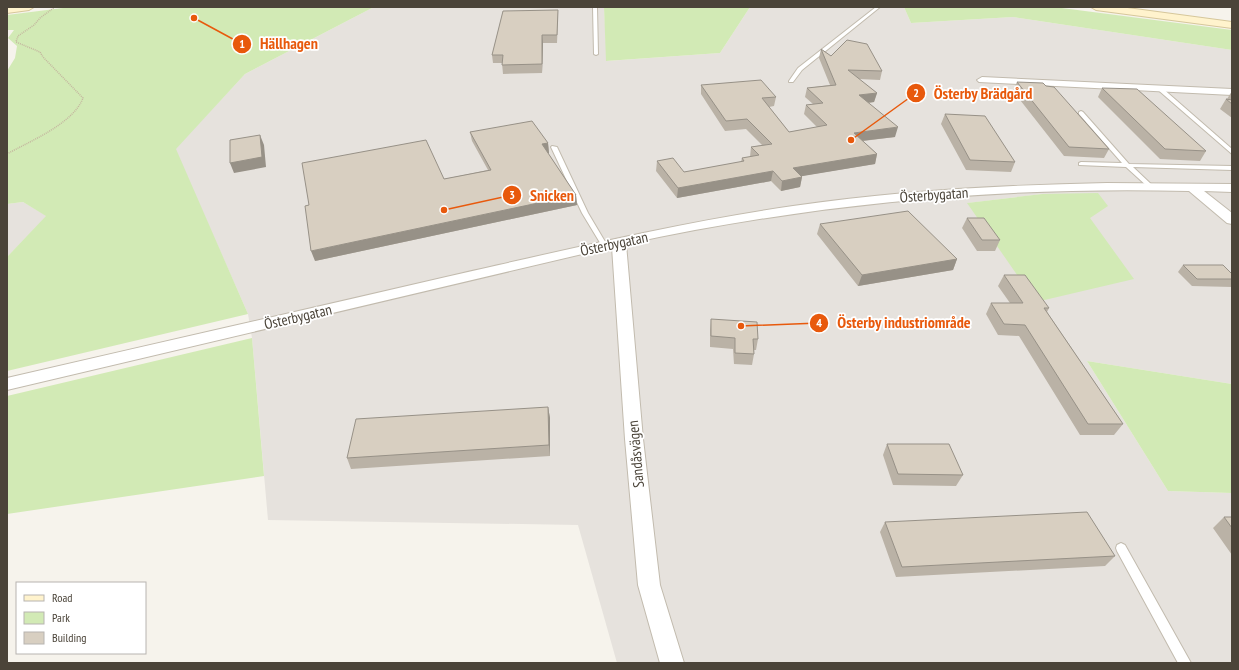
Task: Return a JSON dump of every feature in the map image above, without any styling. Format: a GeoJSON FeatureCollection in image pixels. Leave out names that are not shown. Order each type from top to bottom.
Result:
{"type":"FeatureCollection","features":[{"type":"Feature","properties":{"kind":"main road"},"geometry":{"type":"LineString","coordinates":[[7,10],[30,7]]}},
{"type":"Feature","properties":{"kind":"main road"},"geometry":{"type":"LineString","coordinates":[[1096,7],[1232,25]]}},
{"type":"Feature","properties":{"kind":"street"},"geometry":{"type":"LineString","coordinates":[[982,80],[1232,92]]}},
{"type":"Feature","properties":{"kind":"street","name":"Österbygatan"},"geometry":{"type":"LineString","coordinates":[[7,384],[611,244],[733,219],[879,199],[1019,190],[1150,186],[1232,188]]}},
{"type":"Feature","properties":{"kind":"street"},"geometry":{"type":"LineString","coordinates":[[1192,187],[1232,220]]}},
{"type":"Feature","properties":{"kind":"street","name":"Sandåsvägen"},"geometry":{"type":"LineString","coordinates":[[611,244],[634,439],[649,585],[672,663]]}},
{"type":"Feature","properties":{"kind":"lane"},"geometry":{"type":"LineString","coordinates":[[595,7],[596,54]]}},
{"type":"Feature","properties":{"kind":"lane"},"geometry":{"type":"LineString","coordinates":[[791,81],[800,69],[878,7]]}},
{"type":"Feature","properties":{"kind":"lane"},"geometry":{"type":"LineString","coordinates":[[1159,88],[1232,152]]}},
{"type":"Feature","properties":{"kind":"lane"},"geometry":{"type":"LineString","coordinates":[[1081,113],[1128,166],[1150,186]]}},
{"type":"Feature","properties":{"kind":"lane"},"geometry":{"type":"LineString","coordinates":[[554,147],[585,213],[611,244]]}},
{"type":"Feature","properties":{"kind":"lane"},"geometry":{"type":"LineString","coordinates":[[1081,164],[1232,168]]}},
{"type":"Feature","properties":{"kind":"lane"},"geometry":{"type":"LineString","coordinates":[[1121,548],[1185,663]]}},
{"type":"Feature","properties":{"kind":"path"},"geometry":{"type":"LineString","coordinates":[[7,154],[68,119],[83,102],[83,98],[43,57],[40,52],[16,42],[18,36],[34,25],[40,18],[55,7]]}},
{"type":"Feature","properties":{"kind":"shaded area"},"geometry":{"type":"Polygon","coordinates":[[[604,7],[607,61],[720,53],[750,7],[904,7],[911,23],[1013,17],[1232,50],[1232,384],[1087,361],[1168,491],[1232,493],[1232,663],[617,663],[578,525],[268,520],[252,338],[248,314],[175,149],[245,74],[372,8],[604,7]],[[1042,194],[968,203],[1133,279],[1089,218],[1042,194]]]}},
{"type":"Feature","properties":{"kind":"shaded area"},"geometry":{"type":"Polygon","coordinates":[[[23,202],[47,216],[7,257],[7,204],[23,202]]]}},
{"type":"Feature","properties":{"kind":"green space"},"geometry":{"type":"Polygon","coordinates":[[[71,7],[422,7],[372,8],[245,74],[176,149],[248,314],[7,371],[7,257],[46,216],[23,202],[7,204],[7,71],[15,58],[17,46],[8,38],[14,30],[7,30],[7,15],[71,7]]]}},
{"type":"Feature","properties":{"kind":"green space"},"geometry":{"type":"Polygon","coordinates":[[[604,7],[750,7],[720,53],[606,61],[604,7]]]}},
{"type":"Feature","properties":{"kind":"green space"},"geometry":{"type":"Polygon","coordinates":[[[904,7],[1054,7],[1232,30],[1232,50],[1013,17],[911,23],[904,7]]]}},
{"type":"Feature","properties":{"kind":"green space"},"geometry":{"type":"Polygon","coordinates":[[[1098,193],[1108,206],[1090,218],[1134,279],[1036,302],[967,203],[1042,194],[1098,193]]]}},
{"type":"Feature","properties":{"kind":"green space"},"geometry":{"type":"Polygon","coordinates":[[[252,338],[264,476],[7,514],[7,396],[252,338]]]}},
{"type":"Feature","properties":{"kind":"green space"},"geometry":{"type":"Polygon","coordinates":[[[1087,361],[1232,384],[1232,493],[1168,491],[1087,361]]]}},
{"type":"Feature","properties":{"kind":"building"},"geometry":{"type":"Polygon","coordinates":[[[558,10],[557,35],[542,35],[542,64],[502,65],[503,55],[492,55],[503,11],[558,10]]]}},
{"type":"Feature","properties":{"kind":"building"},"geometry":{"type":"Polygon","coordinates":[[[847,40],[867,44],[882,71],[848,70],[877,93],[859,95],[898,127],[854,133],[877,154],[793,168],[802,177],[782,181],[773,171],[678,188],[657,161],[673,158],[684,172],[744,161],[742,158],[759,155],[751,147],[772,144],[747,119],[726,121],[701,85],[761,80],[776,97],[762,98],[789,132],[827,125],[806,105],[823,103],[807,88],[836,85],[821,49],[831,56],[847,40]]]}},
{"type":"Feature","properties":{"kind":"building"},"geometry":{"type":"Polygon","coordinates":[[[1017,82],[1043,83],[1046,86],[1054,87],[1109,149],[1069,147],[1017,82]]]}},
{"type":"Feature","properties":{"kind":"building"},"geometry":{"type":"Polygon","coordinates":[[[1102,88],[1137,89],[1206,151],[1165,149],[1102,88]]]}},
{"type":"Feature","properties":{"kind":"building"},"geometry":{"type":"Polygon","coordinates":[[[1226,99],[1232,100],[1232,104],[1226,99]]]}},
{"type":"Feature","properties":{"kind":"building"},"geometry":{"type":"Polygon","coordinates":[[[945,114],[985,116],[1015,162],[970,160],[945,114]]]}},
{"type":"Feature","properties":{"kind":"building"},"geometry":{"type":"Polygon","coordinates":[[[532,121],[548,143],[542,144],[576,195],[311,251],[305,206],[309,205],[302,163],[426,140],[444,179],[491,170],[470,132],[532,121]]]}},
{"type":"Feature","properties":{"kind":"building"},"geometry":{"type":"Polygon","coordinates":[[[260,135],[262,157],[230,163],[230,140],[260,135]]]}},
{"type":"Feature","properties":{"kind":"building"},"geometry":{"type":"Polygon","coordinates":[[[908,211],[957,259],[862,275],[820,224],[908,211]]]}},
{"type":"Feature","properties":{"kind":"building"},"geometry":{"type":"Polygon","coordinates":[[[967,218],[984,218],[1000,240],[982,240],[967,218]]]}},
{"type":"Feature","properties":{"kind":"building"},"geometry":{"type":"Polygon","coordinates":[[[1183,265],[1223,265],[1232,274],[1232,279],[1197,279],[1183,265]]]}},
{"type":"Feature","properties":{"kind":"building"},"geometry":{"type":"Polygon","coordinates":[[[1004,275],[1025,275],[1049,308],[1044,308],[1123,424],[1088,424],[1025,325],[1004,324],[991,303],[1023,303],[1004,275]]]}},
{"type":"Feature","properties":{"kind":"building"},"geometry":{"type":"Polygon","coordinates":[[[711,319],[757,322],[758,339],[753,339],[754,354],[735,353],[735,338],[711,336],[711,319]]]}},
{"type":"Feature","properties":{"kind":"building"},"geometry":{"type":"Polygon","coordinates":[[[548,407],[549,445],[347,458],[356,419],[548,407]]]}},
{"type":"Feature","properties":{"kind":"building"},"geometry":{"type":"Polygon","coordinates":[[[887,444],[949,444],[963,475],[898,474],[887,444]]]}},
{"type":"Feature","properties":{"kind":"building"},"geometry":{"type":"Polygon","coordinates":[[[1087,512],[1115,556],[902,567],[885,522],[1087,512]]]}},
{"type":"Feature","properties":{"kind":"building"},"geometry":{"type":"Polygon","coordinates":[[[1224,517],[1232,517],[1232,528],[1224,517]]]}},
{"type":"Feature","properties":{"kind":"place","name":"Hällhagen"},"geometry":{"type":"Point","coordinates":[194,18]}},
{"type":"Feature","properties":{"kind":"place","name":"Österby Brädgård"},"geometry":{"type":"Point","coordinates":[851,140]}},
{"type":"Feature","properties":{"kind":"place","name":"Snicken"},"geometry":{"type":"Point","coordinates":[444,210]}},
{"type":"Feature","properties":{"kind":"place","name":"Österby industriområde"},"geometry":{"type":"Point","coordinates":[741,326]}}]}
